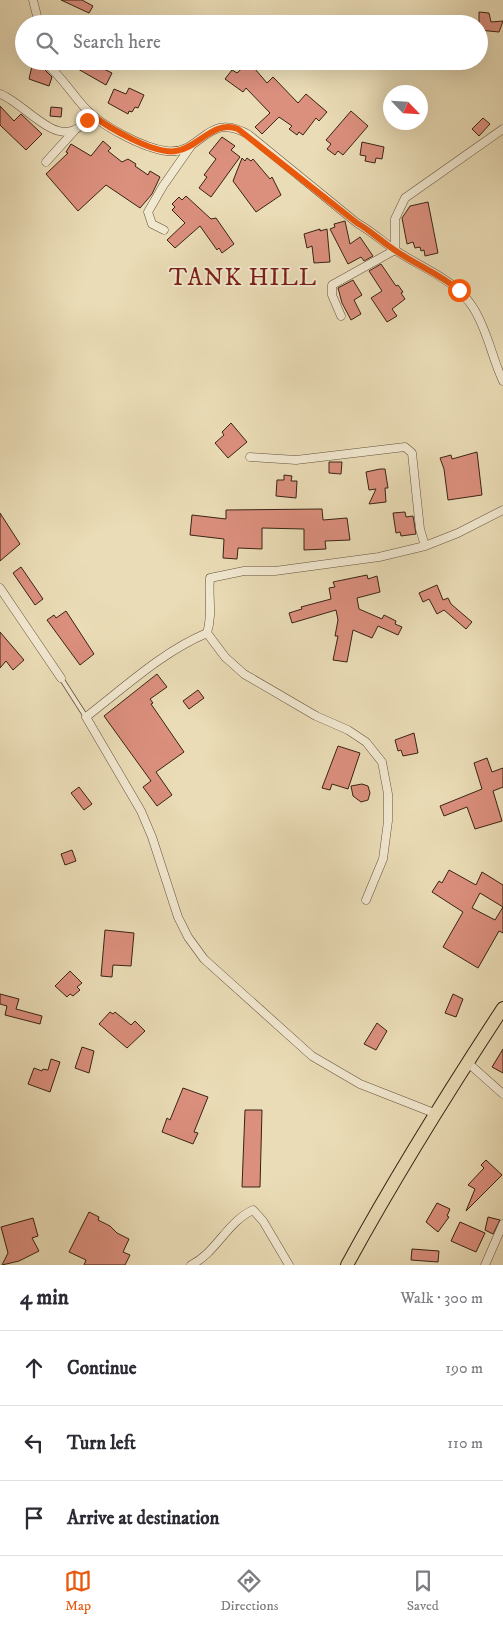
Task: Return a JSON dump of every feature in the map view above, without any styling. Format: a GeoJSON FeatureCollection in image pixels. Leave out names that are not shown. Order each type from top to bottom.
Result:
{"type":"FeatureCollection","features":[{"type":"Feature","properties":{"kind":"main road"},"geometry":{"type":"LineString","coordinates":[[347,1265],[390,1185],[434,1113],[503,1008]]}},
{"type":"Feature","properties":{"kind":"street"},"geometry":{"type":"LineString","coordinates":[[33,0],[37,15]]}},
{"type":"Feature","properties":{"kind":"street"},"geometry":{"type":"LineString","coordinates":[[53,70],[92,115],[127,136],[160,150],[176,151],[192,145],[222,126],[238,129],[335,207],[395,250],[444,278],[459,290],[473,308],[482,324],[503,381]]}},
{"type":"Feature","properties":{"kind":"street"},"geometry":{"type":"LineString","coordinates":[[0,94],[52,129],[63,132],[75,130]]}},
{"type":"Feature","properties":{"kind":"street"},"geometry":{"type":"LineString","coordinates":[[46,162],[75,130],[92,115]]}},
{"type":"Feature","properties":{"kind":"street"},"geometry":{"type":"LineString","coordinates":[[395,250],[395,219],[405,198],[503,129]]}},
{"type":"Feature","properties":{"kind":"street"},"geometry":{"type":"LineString","coordinates":[[164,230],[152,224],[148,212],[176,165],[192,145]]}},
{"type":"Feature","properties":{"kind":"street"},"geometry":{"type":"LineString","coordinates":[[341,316],[332,295],[332,285],[395,250]]}},
{"type":"Feature","properties":{"kind":"street"},"geometry":{"type":"LineString","coordinates":[[250,457],[296,460],[405,447],[412,453],[420,529],[425,546]]}},
{"type":"Feature","properties":{"kind":"street"},"geometry":{"type":"LineString","coordinates":[[207,633],[211,620],[208,591],[210,578],[244,571],[275,571],[379,557],[425,546],[458,533],[503,510]]}},
{"type":"Feature","properties":{"kind":"street"},"geometry":{"type":"LineString","coordinates":[[0,588],[61,678]]}},
{"type":"Feature","properties":{"kind":"street"},"geometry":{"type":"LineString","coordinates":[[207,633],[186,641],[144,671],[86,717],[141,811],[178,917],[188,937],[204,959],[312,1056],[360,1084],[434,1113]]}},
{"type":"Feature","properties":{"kind":"street"},"geometry":{"type":"LineString","coordinates":[[207,633],[224,656],[244,674],[316,716],[348,730],[366,742],[382,762],[388,794],[383,860],[366,900]]}},
{"type":"Feature","properties":{"kind":"street"},"geometry":{"type":"LineString","coordinates":[[467,1062],[503,1094]]}},
{"type":"Feature","properties":{"kind":"street"},"geometry":{"type":"LineString","coordinates":[[191,1265],[208,1253],[241,1218],[253,1210],[263,1221],[289,1265]]}},
{"type":"Feature","properties":{"kind":"street"},"geometry":{"type":"LineString","coordinates":[[485,1265],[503,1224]]}},
{"type":"Feature","properties":{"kind":"lane"},"geometry":{"type":"LineString","coordinates":[[61,678],[86,717]]}},
{"type":"Feature","properties":{"kind":"building"},"geometry":{"type":"Polygon","coordinates":[[[61,0],[82,0],[93,6],[89,13],[61,0]]]}},
{"type":"Feature","properties":{"kind":"building"},"geometry":{"type":"Polygon","coordinates":[[[479,12],[489,13],[491,22],[503,21],[499,32],[488,31],[488,15],[479,15],[479,12]]]}},
{"type":"Feature","properties":{"kind":"building"},"geometry":{"type":"Polygon","coordinates":[[[31,70],[45,70],[52,77],[49,86],[29,79],[31,70]]]}},
{"type":"Feature","properties":{"kind":"building"},"geometry":{"type":"Polygon","coordinates":[[[80,70],[106,70],[112,73],[106,85],[80,70]]]}},
{"type":"Feature","properties":{"kind":"building"},"geometry":{"type":"Polygon","coordinates":[[[232,70],[237,73],[240,70],[256,70],[267,83],[273,77],[298,103],[306,94],[327,112],[319,121],[316,118],[303,135],[299,132],[297,135],[289,129],[292,126],[279,117],[262,134],[255,127],[270,113],[246,88],[243,92],[225,79],[232,70]]]}},
{"type":"Feature","properties":{"kind":"building"},"geometry":{"type":"Polygon","coordinates":[[[129,88],[144,95],[138,108],[135,107],[128,114],[108,103],[114,89],[126,94],[129,88]]]}},
{"type":"Feature","properties":{"kind":"building"},"geometry":{"type":"Polygon","coordinates":[[[0,106],[14,121],[21,114],[42,134],[26,150],[0,125],[0,106]]]}},
{"type":"Feature","properties":{"kind":"building"},"geometry":{"type":"Polygon","coordinates":[[[51,107],[62,108],[61,117],[50,116],[51,107]]]}},
{"type":"Feature","properties":{"kind":"building"},"geometry":{"type":"Polygon","coordinates":[[[351,111],[368,126],[343,155],[338,151],[335,155],[327,149],[331,144],[326,140],[351,111]]]}},
{"type":"Feature","properties":{"kind":"building"},"geometry":{"type":"Polygon","coordinates":[[[483,118],[490,124],[479,136],[472,129],[483,118]]]}},
{"type":"Feature","properties":{"kind":"building"},"geometry":{"type":"Polygon","coordinates":[[[222,137],[235,146],[231,150],[240,157],[211,197],[199,188],[207,177],[204,175],[216,159],[209,153],[222,137]]]}},
{"type":"Feature","properties":{"kind":"building"},"geometry":{"type":"Polygon","coordinates":[[[103,141],[111,148],[108,151],[122,162],[128,159],[148,175],[150,171],[160,177],[152,194],[140,208],[106,185],[78,211],[46,174],[68,153],[66,152],[71,144],[91,156],[103,141]]]}},
{"type":"Feature","properties":{"kind":"building"},"geometry":{"type":"Polygon","coordinates":[[[362,142],[384,147],[382,159],[376,158],[375,163],[365,161],[366,156],[360,155],[362,142]]]}},
{"type":"Feature","properties":{"kind":"building"},"geometry":{"type":"Polygon","coordinates":[[[242,158],[245,161],[247,158],[251,161],[253,159],[270,179],[272,177],[281,195],[256,212],[233,181],[242,158]]]}},
{"type":"Feature","properties":{"kind":"building"},"geometry":{"type":"Polygon","coordinates":[[[186,196],[211,219],[216,218],[234,244],[222,253],[219,248],[217,250],[200,226],[175,248],[167,240],[185,223],[172,210],[175,207],[172,204],[179,197],[182,200],[186,196]]]}},
{"type":"Feature","properties":{"kind":"building"},"geometry":{"type":"Polygon","coordinates":[[[428,202],[438,253],[425,256],[424,250],[421,251],[420,247],[415,248],[413,242],[407,244],[402,218],[410,206],[428,202]]]}},
{"type":"Feature","properties":{"kind":"building"},"geometry":{"type":"Polygon","coordinates":[[[345,221],[350,244],[360,237],[373,256],[364,261],[361,257],[348,264],[330,229],[335,227],[334,224],[345,221]]]}},
{"type":"Feature","properties":{"kind":"building"},"geometry":{"type":"Polygon","coordinates":[[[320,229],[320,231],[327,229],[330,262],[314,263],[312,246],[307,248],[304,234],[320,229]]]}},
{"type":"Feature","properties":{"kind":"building"},"geometry":{"type":"Polygon","coordinates":[[[381,264],[396,286],[398,285],[403,292],[401,293],[405,299],[392,309],[397,316],[387,322],[371,298],[382,291],[369,271],[381,264]]]}},
{"type":"Feature","properties":{"kind":"building"},"geometry":{"type":"Polygon","coordinates":[[[353,280],[362,295],[354,300],[361,314],[351,320],[342,303],[338,288],[353,280]]]}},
{"type":"Feature","properties":{"kind":"building"},"geometry":{"type":"Polygon","coordinates":[[[231,423],[247,442],[228,458],[215,443],[224,435],[222,432],[231,423]]]}},
{"type":"Feature","properties":{"kind":"building"},"geometry":{"type":"Polygon","coordinates":[[[477,452],[482,495],[448,500],[444,469],[440,458],[451,455],[452,459],[477,452]]]}},
{"type":"Feature","properties":{"kind":"building"},"geometry":{"type":"Polygon","coordinates":[[[329,462],[342,462],[341,474],[329,473],[329,462]]]}},
{"type":"Feature","properties":{"kind":"building"},"geometry":{"type":"Polygon","coordinates":[[[385,469],[388,488],[385,488],[386,502],[369,504],[376,489],[369,490],[366,472],[385,469]]]}},
{"type":"Feature","properties":{"kind":"building"},"geometry":{"type":"Polygon","coordinates":[[[284,475],[292,476],[291,481],[297,481],[296,498],[276,496],[277,480],[284,480],[284,475]]]}},
{"type":"Feature","properties":{"kind":"building"},"geometry":{"type":"Polygon","coordinates":[[[322,509],[323,520],[347,518],[350,540],[325,541],[326,549],[304,550],[304,529],[262,528],[262,549],[238,548],[237,559],[223,558],[224,539],[190,535],[192,515],[226,519],[226,510],[322,509]]]}},
{"type":"Feature","properties":{"kind":"building"},"geometry":{"type":"Polygon","coordinates":[[[405,512],[406,517],[413,516],[416,534],[401,536],[400,532],[396,533],[393,513],[405,512]]]}},
{"type":"Feature","properties":{"kind":"building"},"geometry":{"type":"Polygon","coordinates":[[[0,513],[20,544],[0,561],[0,513]]]}},
{"type":"Feature","properties":{"kind":"building"},"geometry":{"type":"Polygon","coordinates":[[[21,567],[43,599],[35,605],[13,573],[21,567]]]}},
{"type":"Feature","properties":{"kind":"building"},"geometry":{"type":"Polygon","coordinates":[[[367,575],[368,579],[377,576],[380,592],[357,598],[359,609],[382,619],[384,615],[396,621],[395,624],[402,627],[398,635],[378,626],[372,638],[353,630],[347,662],[333,660],[338,636],[335,636],[338,620],[336,610],[292,623],[289,613],[302,609],[301,607],[331,599],[329,588],[335,587],[333,582],[367,575]]]}},
{"type":"Feature","properties":{"kind":"building"},"geometry":{"type":"Polygon","coordinates":[[[437,585],[443,600],[448,598],[451,604],[472,622],[466,629],[444,610],[437,614],[429,599],[423,602],[419,593],[437,585]]]}},
{"type":"Feature","properties":{"kind":"building"},"geometry":{"type":"Polygon","coordinates":[[[66,611],[94,654],[80,665],[47,620],[54,615],[56,618],[66,611]]]}},
{"type":"Feature","properties":{"kind":"building"},"geometry":{"type":"Polygon","coordinates":[[[0,632],[24,660],[13,670],[6,661],[0,668],[0,632]]]}},
{"type":"Feature","properties":{"kind":"building"},"geometry":{"type":"Polygon","coordinates":[[[157,674],[167,687],[150,699],[153,703],[151,704],[184,752],[156,772],[172,795],[157,806],[143,787],[151,781],[104,716],[157,674]]]}},
{"type":"Feature","properties":{"kind":"building"},"geometry":{"type":"Polygon","coordinates":[[[198,690],[204,698],[189,709],[183,701],[198,690]]]}},
{"type":"Feature","properties":{"kind":"building"},"geometry":{"type":"Polygon","coordinates":[[[414,733],[418,753],[403,756],[401,750],[398,751],[395,740],[414,733]]]}},
{"type":"Feature","properties":{"kind":"building"},"geometry":{"type":"Polygon","coordinates":[[[338,746],[360,753],[348,789],[332,784],[330,790],[322,788],[338,746]]]}},
{"type":"Feature","properties":{"kind":"building"},"geometry":{"type":"Polygon","coordinates":[[[487,758],[492,772],[503,768],[503,787],[493,791],[502,821],[475,829],[467,807],[444,816],[440,806],[482,789],[474,763],[487,758]]]}},
{"type":"Feature","properties":{"kind":"building"},"geometry":{"type":"Polygon","coordinates":[[[362,784],[368,786],[370,793],[368,800],[361,802],[353,796],[351,786],[362,784]]]}},
{"type":"Feature","properties":{"kind":"building"},"geometry":{"type":"Polygon","coordinates":[[[79,787],[92,804],[84,810],[71,793],[79,787]]]}},
{"type":"Feature","properties":{"kind":"building"},"geometry":{"type":"Polygon","coordinates":[[[72,850],[76,861],[65,865],[61,854],[72,850]]]}},
{"type":"Feature","properties":{"kind":"building"},"geometry":{"type":"Polygon","coordinates":[[[449,870],[476,885],[482,872],[503,885],[503,907],[503,933],[499,931],[478,968],[443,947],[463,912],[432,892],[439,881],[442,883],[449,870]],[[480,893],[472,908],[495,920],[503,907],[480,893]]]}},
{"type":"Feature","properties":{"kind":"building"},"geometry":{"type":"Polygon","coordinates":[[[105,930],[134,933],[131,966],[113,965],[112,977],[101,976],[105,930]]]}},
{"type":"Feature","properties":{"kind":"building"},"geometry":{"type":"Polygon","coordinates":[[[70,971],[82,983],[77,987],[80,990],[73,996],[70,994],[67,997],[55,986],[70,971]]]}},
{"type":"Feature","properties":{"kind":"building"},"geometry":{"type":"Polygon","coordinates":[[[0,994],[19,999],[16,1009],[42,1016],[40,1024],[5,1015],[7,1006],[0,1004],[0,994]]]}},
{"type":"Feature","properties":{"kind":"building"},"geometry":{"type":"Polygon","coordinates":[[[453,994],[463,999],[456,1017],[445,1013],[453,994]]]}},
{"type":"Feature","properties":{"kind":"building"},"geometry":{"type":"Polygon","coordinates":[[[110,1012],[113,1014],[115,1012],[131,1025],[135,1021],[145,1031],[127,1048],[99,1024],[110,1012]]]}},
{"type":"Feature","properties":{"kind":"building"},"geometry":{"type":"Polygon","coordinates":[[[377,1023],[387,1031],[376,1050],[364,1044],[377,1023]]]}},
{"type":"Feature","properties":{"kind":"building"},"geometry":{"type":"Polygon","coordinates":[[[82,1047],[94,1051],[89,1073],[75,1068],[82,1047]]]}},
{"type":"Feature","properties":{"kind":"building"},"geometry":{"type":"Polygon","coordinates":[[[503,1049],[503,1073],[492,1067],[503,1049]]]}},
{"type":"Feature","properties":{"kind":"building"},"geometry":{"type":"Polygon","coordinates":[[[51,1059],[60,1062],[50,1092],[28,1084],[34,1068],[42,1071],[43,1069],[48,1070],[51,1059]]]}},
{"type":"Feature","properties":{"kind":"building"},"geometry":{"type":"Polygon","coordinates":[[[183,1088],[208,1097],[194,1132],[198,1133],[193,1144],[162,1132],[167,1118],[170,1120],[183,1088]]]}},
{"type":"Feature","properties":{"kind":"building"},"geometry":{"type":"Polygon","coordinates":[[[245,1110],[262,1110],[260,1187],[242,1187],[245,1110]]]}},
{"type":"Feature","properties":{"kind":"building"},"geometry":{"type":"Polygon","coordinates":[[[486,1160],[502,1175],[466,1211],[475,1189],[468,1185],[484,1168],[481,1165],[486,1160]]]}},
{"type":"Feature","properties":{"kind":"building"},"geometry":{"type":"Polygon","coordinates":[[[437,1203],[450,1209],[447,1216],[449,1217],[438,1232],[426,1222],[437,1203]]]}},
{"type":"Feature","properties":{"kind":"building"},"geometry":{"type":"Polygon","coordinates":[[[89,1212],[99,1217],[98,1220],[110,1226],[117,1233],[129,1239],[123,1252],[130,1255],[125,1265],[84,1265],[86,1260],[69,1252],[89,1212]]]}},
{"type":"Feature","properties":{"kind":"building"},"geometry":{"type":"Polygon","coordinates":[[[488,1217],[500,1220],[493,1234],[485,1230],[488,1217]]]}},
{"type":"Feature","properties":{"kind":"building"},"geometry":{"type":"Polygon","coordinates":[[[33,1218],[38,1236],[32,1238],[39,1251],[19,1261],[2,1265],[8,1253],[1,1227],[33,1218]]]}},
{"type":"Feature","properties":{"kind":"building"},"geometry":{"type":"Polygon","coordinates":[[[460,1222],[485,1233],[476,1252],[451,1241],[460,1222]]]}},
{"type":"Feature","properties":{"kind":"building"},"geometry":{"type":"Polygon","coordinates":[[[412,1249],[439,1251],[438,1262],[411,1260],[412,1249]]]}},
{"type":"Feature","properties":{"kind":"district","name":"TANK HILL"},"geometry":{"type":"Point","coordinates":[243,277]}},
{"type":"Feature","properties":{"kind":"route"},"geometry":{"type":"LineString","coordinates":[[87,120],[92,115],[127,136],[168,152],[192,145],[222,126],[232,126],[249,136],[316,192],[357,223],[376,234],[395,250],[444,278],[459,290]]}}]}
